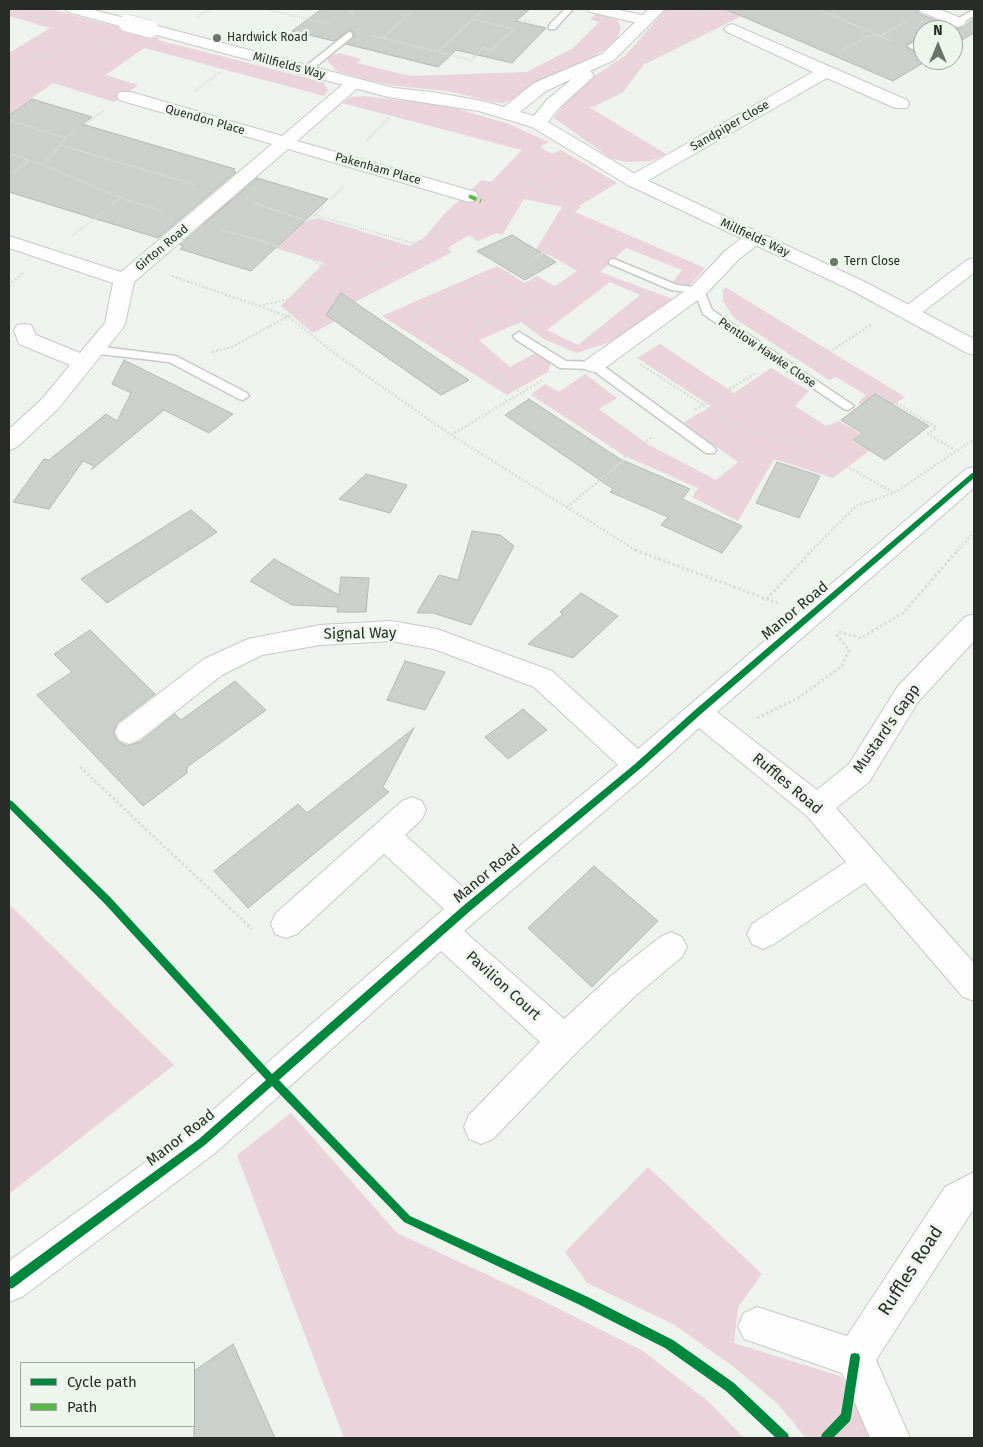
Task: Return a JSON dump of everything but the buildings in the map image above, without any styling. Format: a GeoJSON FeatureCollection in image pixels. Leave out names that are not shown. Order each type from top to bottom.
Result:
{"type":"FeatureCollection","features":[{"type":"Feature","properties":{"kind":"street","name":"Millfields Way"},"geometry":{"type":"LineString","coordinates":[[73,9],[394,93],[432,97],[482,106],[538,123],[634,181],[858,286],[974,348]]}},
{"type":"Feature","properties":{"kind":"street"},"geometry":{"type":"LineString","coordinates":[[595,9],[646,20]]}},
{"type":"Feature","properties":{"kind":"street"},"geometry":{"type":"LineString","coordinates":[[508,114],[540,88],[608,57],[658,9]]}},
{"type":"Feature","properties":{"kind":"street"},"geometry":{"type":"LineString","coordinates":[[926,9],[953,20]]}},
{"type":"Feature","properties":{"kind":"street"},"geometry":{"type":"LineString","coordinates":[[732,29],[901,104]]}},
{"type":"Feature","properties":{"kind":"street"},"geometry":{"type":"LineString","coordinates":[[538,123],[553,104],[581,80],[594,64]]}},
{"type":"Feature","properties":{"kind":"street","name":"Sandpiper Close"},"geometry":{"type":"LineString","coordinates":[[634,181],[820,69]]}},
{"type":"Feature","properties":{"kind":"street","name":"Girton Road"},"geometry":{"type":"LineString","coordinates":[[9,442],[50,404],[116,324],[124,280],[227,194],[354,83]]}},
{"type":"Feature","properties":{"kind":"street","name":"Quendon Place"},"geometry":{"type":"LineString","coordinates":[[125,96],[286,143]]}},
{"type":"Feature","properties":{"kind":"street","name":"Pakenham Place"},"geometry":{"type":"LineString","coordinates":[[286,143],[469,196]]}},
{"type":"Feature","properties":{"kind":"street"},"geometry":{"type":"LineString","coordinates":[[594,365],[699,290],[732,255],[754,238]]}},
{"type":"Feature","properties":{"kind":"street"},"geometry":{"type":"LineString","coordinates":[[9,242],[124,280]]}},
{"type":"Feature","properties":{"kind":"street"},"geometry":{"type":"LineString","coordinates":[[909,313],[974,264]]}},
{"type":"Feature","properties":{"kind":"street"},"geometry":{"type":"LineString","coordinates":[[24,330],[26,339],[90,356]]}},
{"type":"Feature","properties":{"kind":"street","name":"Manor Road"},"geometry":{"type":"LineString","coordinates":[[9,1284],[202,1142],[466,909],[638,766],[698,712],[974,475]]}},
{"type":"Feature","properties":{"kind":"street","name":"Mustard's Gapp"},"geometry":{"type":"LineString","coordinates":[[817,807],[859,772],[908,694],[974,624]]}},
{"type":"Feature","properties":{"kind":"street","name":"Signal Way"},"geometry":{"type":"LineString","coordinates":[[129,732],[213,667],[257,646],[320,635],[391,631],[437,639],[544,679],[638,766]]}},
{"type":"Feature","properties":{"kind":"street","name":"Ruffles Road"},"geometry":{"type":"LineString","coordinates":[[698,712],[817,807],[974,986]]}},
{"type":"Feature","properties":{"kind":"street"},"geometry":{"type":"LineString","coordinates":[[286,924],[412,810]]}},
{"type":"Feature","properties":{"kind":"street"},"geometry":{"type":"LineString","coordinates":[[385,836],[466,909]]}},
{"type":"Feature","properties":{"kind":"street"},"geometry":{"type":"LineString","coordinates":[[763,934],[868,864]]}},
{"type":"Feature","properties":{"kind":"street","name":"Pavilion Court"},"geometry":{"type":"LineString","coordinates":[[442,931],[564,1042]]}},
{"type":"Feature","properties":{"kind":"street"},"geometry":{"type":"LineString","coordinates":[[482,1127],[564,1042],[623,986],[670,947]]}},
{"type":"Feature","properties":{"kind":"street","name":"Ruffles Road"},"geometry":{"type":"LineString","coordinates":[[855,1358],[958,1200],[974,1190]]}},
{"type":"Feature","properties":{"kind":"street"},"geometry":{"type":"LineString","coordinates":[[757,1326],[855,1358],[890,1438]]}},
{"type":"Feature","properties":{"kind":"lane"},"geometry":{"type":"LineString","coordinates":[[552,27],[569,9]]}},
{"type":"Feature","properties":{"kind":"lane"},"geometry":{"type":"LineString","coordinates":[[962,20],[974,13]]}},
{"type":"Feature","properties":{"kind":"lane"},"geometry":{"type":"LineString","coordinates":[[305,71],[349,35]]}},
{"type":"Feature","properties":{"kind":"lane"},"geometry":{"type":"LineString","coordinates":[[614,262],[675,288],[699,290]]}},
{"type":"Feature","properties":{"kind":"lane","name":"Pentlow Hawke Close"},"geometry":{"type":"LineString","coordinates":[[699,290],[707,312],[848,406]]}},
{"type":"Feature","properties":{"kind":"lane"},"geometry":{"type":"LineString","coordinates":[[519,336],[564,365],[594,365],[710,450]]}},
{"type":"Feature","properties":{"kind":"lane"},"geometry":{"type":"LineString","coordinates":[[90,356],[172,359],[243,396]]}},
{"type":"Feature","properties":{"kind":"path"},"geometry":{"type":"LineString","coordinates":[[194,18],[211,9]]}},
{"type":"Feature","properties":{"kind":"path"},"geometry":{"type":"LineString","coordinates":[[383,38],[415,9]]}},
{"type":"Feature","properties":{"kind":"path"},"geometry":{"type":"LineString","coordinates":[[438,52],[484,9]]}},
{"type":"Feature","properties":{"kind":"path"},"geometry":{"type":"LineString","coordinates":[[817,9],[896,43]]}},
{"type":"Feature","properties":{"kind":"path"},"geometry":{"type":"LineString","coordinates":[[9,10],[43,19]]}},
{"type":"Feature","properties":{"kind":"path"},"geometry":{"type":"LineString","coordinates":[[473,19],[514,29]]}},
{"type":"Feature","properties":{"kind":"path"},"geometry":{"type":"LineString","coordinates":[[820,69],[869,36],[879,35],[908,21]]}},
{"type":"Feature","properties":{"kind":"path"},"geometry":{"type":"LineString","coordinates":[[471,60],[484,48],[492,50],[519,25]]}},
{"type":"Feature","properties":{"kind":"path"},"geometry":{"type":"LineString","coordinates":[[593,104],[622,91],[648,58],[708,31]]}},
{"type":"Feature","properties":{"kind":"path"},"geometry":{"type":"LineString","coordinates":[[97,43],[102,46],[115,48]]}},
{"type":"Feature","properties":{"kind":"path"},"geometry":{"type":"LineString","coordinates":[[9,64],[45,54]]}},
{"type":"Feature","properties":{"kind":"path"},"geometry":{"type":"LineString","coordinates":[[345,160],[394,113]]}},
{"type":"Feature","properties":{"kind":"path"},"geometry":{"type":"LineString","coordinates":[[9,120],[65,138]]}},
{"type":"Feature","properties":{"kind":"path"},"geometry":{"type":"LineString","coordinates":[[43,165],[65,138],[76,130]]}},
{"type":"Feature","properties":{"kind":"path"},"geometry":{"type":"LineString","coordinates":[[60,145],[227,194],[308,221]]}},
{"type":"Feature","properties":{"kind":"path"},"geometry":{"type":"LineString","coordinates":[[489,196],[550,160]]}},
{"type":"Feature","properties":{"kind":"path"},"geometry":{"type":"LineString","coordinates":[[13,173],[28,161]]}},
{"type":"Feature","properties":{"kind":"path"},"geometry":{"type":"LineString","coordinates":[[514,316],[556,304],[574,294],[633,247],[575,224],[565,202],[519,178]]}},
{"type":"Feature","properties":{"kind":"path"},"geometry":{"type":"LineString","coordinates":[[112,205],[121,198]]}},
{"type":"Feature","properties":{"kind":"path"},"geometry":{"type":"LineString","coordinates":[[304,254],[308,221],[322,207]]}},
{"type":"Feature","properties":{"kind":"path"},"geometry":{"type":"LineString","coordinates":[[315,215],[418,245]]}},
{"type":"Feature","properties":{"kind":"path"},"geometry":{"type":"LineString","coordinates":[[528,263],[541,255],[570,216]]}},
{"type":"Feature","properties":{"kind":"path"},"geometry":{"type":"LineString","coordinates":[[172,359],[232,347],[418,245],[457,218]]}},
{"type":"Feature","properties":{"kind":"path"},"geometry":{"type":"LineString","coordinates":[[509,272],[496,280],[480,284],[421,307],[413,316],[412,323],[445,345],[465,351],[521,393]]}},
{"type":"Feature","properties":{"kind":"path"},"geometry":{"type":"LineString","coordinates":[[496,280],[526,313]]}},
{"type":"Feature","properties":{"kind":"path"},"geometry":{"type":"LineString","coordinates":[[259,306],[288,317],[334,353],[451,435],[637,551],[786,606]]}},
{"type":"Feature","properties":{"kind":"path"},"geometry":{"type":"LineString","coordinates":[[465,351],[466,341],[476,329],[506,318]]}},
{"type":"Feature","properties":{"kind":"path"},"geometry":{"type":"LineString","coordinates":[[821,358],[866,328]]}},
{"type":"Feature","properties":{"kind":"path"},"geometry":{"type":"LineString","coordinates":[[789,338],[797,341],[821,358],[936,427],[928,434],[955,450]]}},
{"type":"Feature","properties":{"kind":"path"},"geometry":{"type":"LineString","coordinates":[[616,349],[742,430],[802,444],[832,458],[894,493]]}},
{"type":"Feature","properties":{"kind":"path"},"geometry":{"type":"LineString","coordinates":[[451,435],[564,365]]}},
{"type":"Feature","properties":{"kind":"path"},"geometry":{"type":"LineString","coordinates":[[767,600],[840,520],[856,506],[894,493],[955,450],[974,439]]}},
{"type":"Feature","properties":{"kind":"path"},"geometry":{"type":"LineString","coordinates":[[726,734],[798,698],[842,666],[849,650],[834,631],[860,638],[903,613],[974,532]]}},
{"type":"Feature","properties":{"kind":"path"},"geometry":{"type":"LineString","coordinates":[[80,767],[264,940],[286,924]]}},
{"type":"Feature","properties":{"kind":"shaded area"},"geometry":{"type":"Polygon","coordinates":[[[9,9],[50,9],[159,38],[158,40],[323,82],[328,90],[324,96],[144,48],[106,75],[138,85],[114,102],[53,83],[9,114],[9,53],[50,28],[9,16],[9,9]]]}},
{"type":"Feature","properties":{"kind":"shaded area"},"geometry":{"type":"Polygon","coordinates":[[[666,9],[756,9],[643,65],[622,93],[593,107],[589,107],[666,154],[651,161],[626,162],[610,158],[554,118],[564,104],[596,75],[626,55],[666,9]]]}},
{"type":"Feature","properties":{"kind":"shaded area"},"geometry":{"type":"Polygon","coordinates":[[[596,14],[617,20],[621,28],[617,38],[604,50],[581,64],[538,81],[515,98],[503,103],[447,91],[397,86],[371,81],[336,71],[328,61],[328,57],[339,53],[361,59],[357,63],[410,76],[527,72],[573,48],[599,22],[590,19],[596,14]]]}},
{"type":"Feature","properties":{"kind":"shaded area"},"geometry":{"type":"Polygon","coordinates":[[[364,96],[458,109],[509,124],[549,142],[540,147],[552,154],[561,150],[617,183],[579,206],[581,207],[575,212],[705,268],[690,285],[672,283],[682,270],[626,248],[600,272],[678,301],[611,342],[576,353],[544,339],[521,322],[479,340],[510,367],[539,351],[551,360],[548,372],[507,395],[382,316],[497,266],[525,283],[537,276],[555,286],[577,271],[552,256],[535,251],[562,207],[524,199],[502,235],[496,233],[478,241],[469,235],[448,248],[452,252],[355,302],[361,307],[313,333],[281,306],[324,263],[199,224],[230,198],[303,222],[318,218],[410,246],[425,237],[446,212],[482,180],[491,182],[522,150],[342,103],[351,97],[364,96]],[[610,282],[547,330],[578,345],[640,295],[610,282]]]}},
{"type":"Feature","properties":{"kind":"shaded area"},"geometry":{"type":"Polygon","coordinates":[[[725,287],[905,397],[879,414],[858,403],[866,395],[836,377],[829,380],[734,318],[723,301],[725,287]]]}},
{"type":"Feature","properties":{"kind":"shaded area"},"geometry":{"type":"Polygon","coordinates":[[[660,344],[734,393],[771,368],[809,391],[795,406],[826,426],[839,421],[860,433],[852,441],[869,451],[833,478],[774,459],[738,521],[692,497],[698,488],[625,456],[531,395],[545,384],[559,392],[585,374],[617,398],[599,409],[649,445],[716,480],[738,462],[683,423],[711,406],[637,358],[660,344]]]}},
{"type":"Feature","properties":{"kind":"shaded area"},"geometry":{"type":"Polygon","coordinates":[[[9,904],[174,1065],[9,1194],[9,904]]]}},
{"type":"Feature","properties":{"kind":"shaded area"},"geometry":{"type":"Polygon","coordinates":[[[291,1113],[397,1233],[533,1296],[643,1351],[709,1402],[744,1438],[344,1438],[237,1155],[291,1113]]]}},
{"type":"Feature","properties":{"kind":"shaded area"},"geometry":{"type":"Polygon","coordinates":[[[648,1167],[762,1274],[738,1307],[734,1343],[840,1376],[878,1438],[806,1438],[778,1404],[734,1367],[673,1324],[587,1283],[565,1252],[648,1167]]]}},
{"type":"Feature","properties":{"kind":"marked path"},"geometry":{"type":"LineString","coordinates":[[469,196],[481,201]]}},
{"type":"Feature","properties":{"kind":"cycle path"},"geometry":{"type":"LineString","coordinates":[[9,1284],[202,1142],[466,909],[638,766],[698,712],[974,475]]}},
{"type":"Feature","properties":{"kind":"cycle path"},"geometry":{"type":"LineString","coordinates":[[9,803],[108,901],[272,1080],[407,1219],[584,1301],[669,1344],[730,1387],[784,1438]]}},
{"type":"Feature","properties":{"kind":"cycle path"},"geometry":{"type":"LineString","coordinates":[[826,1438],[846,1417],[855,1358]]}},
{"type":"Feature","properties":{"kind":"place","name":"Hardwick Road"},"geometry":{"type":"Point","coordinates":[217,38]}},
{"type":"Feature","properties":{"kind":"place","name":"Tern Close"},"geometry":{"type":"Point","coordinates":[834,262]}}]}
